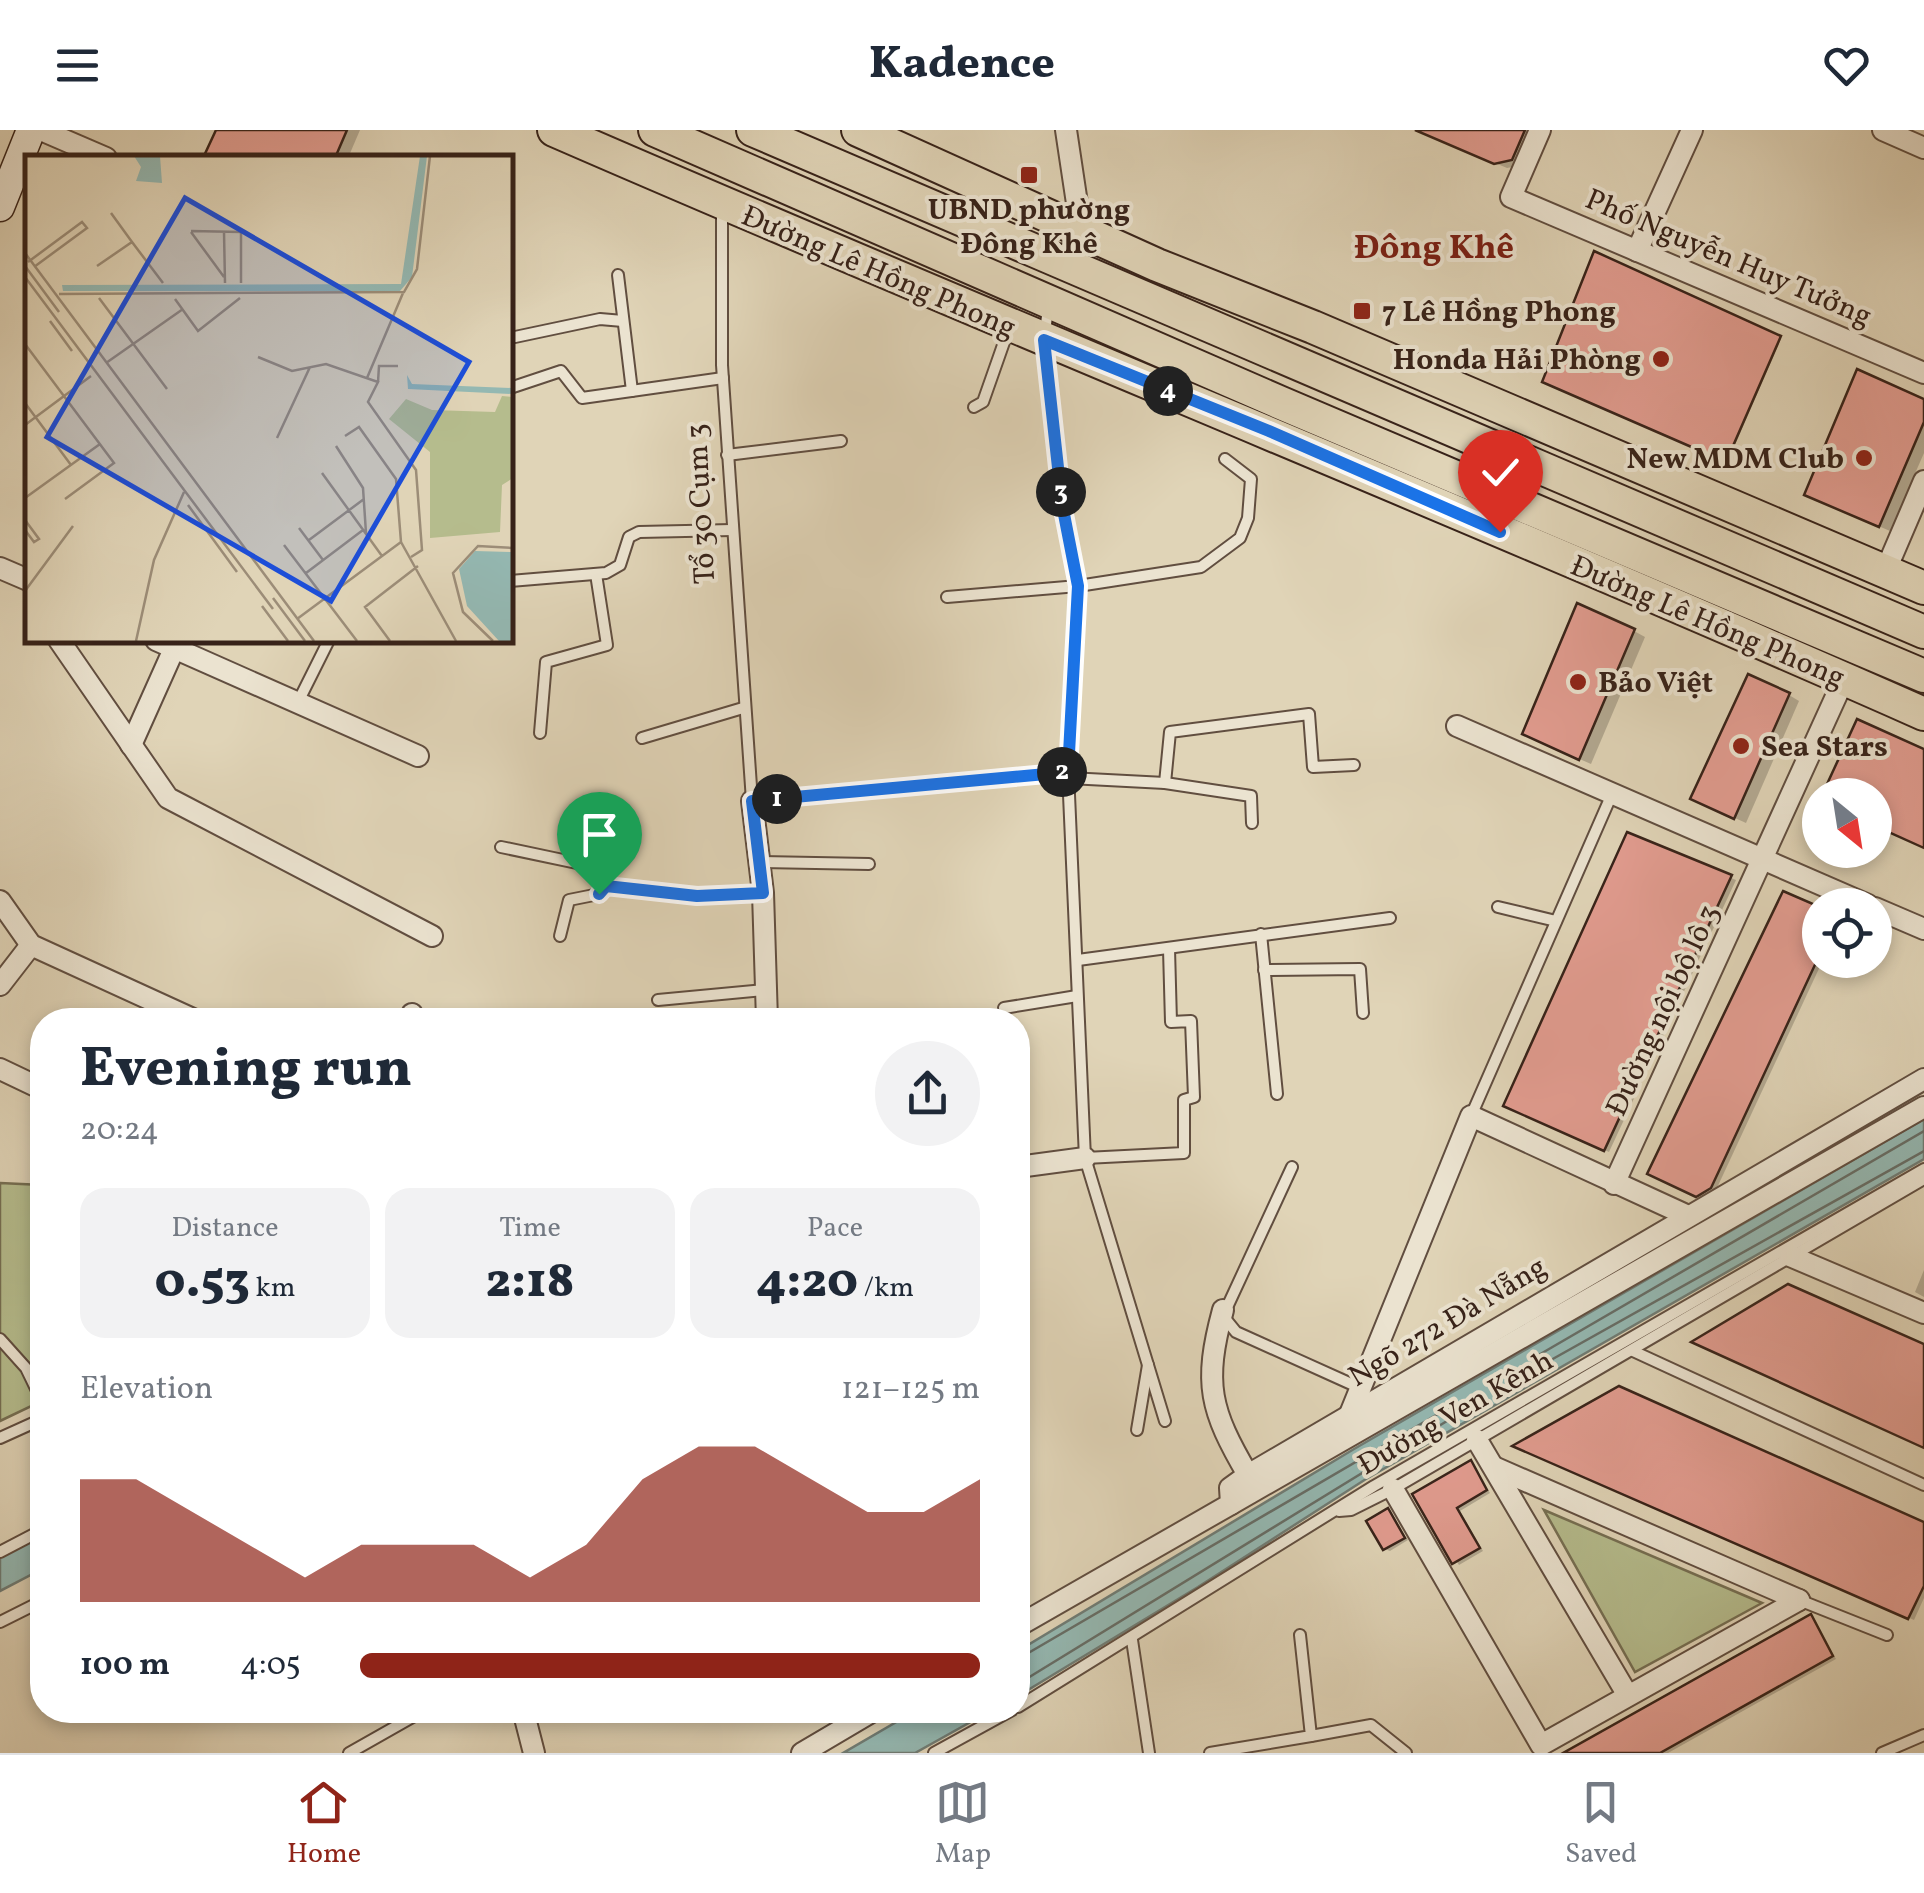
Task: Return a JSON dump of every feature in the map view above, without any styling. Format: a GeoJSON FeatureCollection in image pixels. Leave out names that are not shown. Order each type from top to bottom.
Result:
{"type":"FeatureCollection","features":[{"type":"Feature","properties":{"kind":"main road","name":"Đường Lê Hồng Phong"},"geometry":{"type":"LineString","coordinates":[[554,130],[1009,327],[1269,431],[1924,714]]}},
{"type":"Feature","properties":{"kind":"main road","name":"Đường Lê Hồng Phong"},"geometry":{"type":"LineString","coordinates":[[655,130],[1924,676]]}},
{"type":"Feature","properties":{"kind":"main road"},"geometry":{"type":"LineString","coordinates":[[754,130],[1924,632]]}},
{"type":"Feature","properties":{"kind":"main road"},"geometry":{"type":"LineString","coordinates":[[858,130],[1081,230],[1924,588]]}},
{"type":"Feature","properties":{"kind":"street"},"geometry":{"type":"LineString","coordinates":[[0,207],[30,130]]}},
{"type":"Feature","properties":{"kind":"street"},"geometry":{"type":"LineString","coordinates":[[40,130],[99,155]]}},
{"type":"Feature","properties":{"kind":"street"},"geometry":{"type":"LineString","coordinates":[[1064,264],[1081,230],[1066,130]]}},
{"type":"Feature","properties":{"kind":"street","name":"Phố Nguyễn Huy Tưởng"},"geometry":{"type":"LineString","coordinates":[[1540,130],[1511,197],[1924,373]]}},
{"type":"Feature","properties":{"kind":"street"},"geometry":{"type":"LineString","coordinates":[[1638,251],[1692,130]]}},
{"type":"Feature","properties":{"kind":"street"},"geometry":{"type":"LineString","coordinates":[[1883,130],[1924,148]]}},
{"type":"Feature","properties":{"kind":"street"},"geometry":{"type":"LineString","coordinates":[[1885,572],[1924,480]]}},
{"type":"Feature","properties":{"kind":"street"},"geometry":{"type":"LineString","coordinates":[[60,642],[168,798],[432,936]]}},
{"type":"Feature","properties":{"kind":"street"},"geometry":{"type":"LineString","coordinates":[[132,745],[169,643],[418,756]]}},
{"type":"Feature","properties":{"kind":"street","name":"Đường nội bộ lô 3"},"geometry":{"type":"LineString","coordinates":[[1614,1184],[1844,679]]}},
{"type":"Feature","properties":{"kind":"street"},"geometry":{"type":"LineString","coordinates":[[1457,726],[1828,888]]}},
{"type":"Feature","properties":{"kind":"street","name":"Tổ 30 Cụm 3"},"geometry":{"type":"LineString","coordinates":[[752,801],[763,893],[766,1008]]}},
{"type":"Feature","properties":{"kind":"street"},"geometry":{"type":"LineString","coordinates":[[0,901],[31,944],[170,1008]]}},
{"type":"Feature","properties":{"kind":"street"},"geometry":{"type":"LineString","coordinates":[[1892,915],[1924,929]]}},
{"type":"Feature","properties":{"kind":"street"},"geometry":{"type":"LineString","coordinates":[[0,985],[31,944]]}},
{"type":"Feature","properties":{"kind":"street"},"geometry":{"type":"LineString","coordinates":[[0,1070],[30,1084]]}},
{"type":"Feature","properties":{"kind":"street","name":"Ngõ 272 Đà Nẵng"},"geometry":{"type":"LineString","coordinates":[[1030,1619],[1231,1504],[1230,1488],[1248,1475],[1924,1079]]}},
{"type":"Feature","properties":{"kind":"street"},"geometry":{"type":"LineString","coordinates":[[1231,1504],[1924,1106]]}},
{"type":"Feature","properties":{"kind":"street"},"geometry":{"type":"LineString","coordinates":[[1350,1414],[1471,1116],[1686,1215]]}},
{"type":"Feature","properties":{"kind":"street"},"geometry":{"type":"LineString","coordinates":[[1030,1165],[1086,1158]]}},
{"type":"Feature","properties":{"kind":"street"},"geometry":{"type":"LineString","coordinates":[[1790,1256],[1924,1313]]}},
{"type":"Feature","properties":{"kind":"street"},"geometry":{"type":"LineString","coordinates":[[1223,1310],[1209,1361],[1218,1424],[1248,1475]]}},
{"type":"Feature","properties":{"kind":"street"},"geometry":{"type":"LineString","coordinates":[[1477,1440],[1627,1694]]}},
{"type":"Feature","properties":{"kind":"street"},"geometry":{"type":"LineString","coordinates":[[1496,1468],[1800,1600]]}},
{"type":"Feature","properties":{"kind":"street"},"geometry":{"type":"LineString","coordinates":[[1393,1488],[1541,1745],[1800,1600]]}},
{"type":"Feature","properties":{"kind":"street"},"geometry":{"type":"LineString","coordinates":[[526,1723],[534,1753]]}},
{"type":"Feature","properties":{"kind":"street"},"geometry":{"type":"LineString","coordinates":[[802,1753],[853,1723]]}},
{"type":"Feature","properties":{"kind":"lane","name":"Tổ 30 Cụm 3"},"geometry":{"type":"LineString","coordinates":[[722,204],[723,378],[752,801]]}},
{"type":"Feature","properties":{"kind":"lane"},"geometry":{"type":"LineString","coordinates":[[618,275],[631,357],[632,391]]}},
{"type":"Feature","properties":{"kind":"lane"},"geometry":{"type":"LineString","coordinates":[[1049,302],[1044,340],[1062,504],[1078,586],[1068,775],[1086,1158],[1096,1204],[1149,1359],[1165,1421]]}},
{"type":"Feature","properties":{"kind":"lane"},"geometry":{"type":"LineString","coordinates":[[515,337],[600,319],[623,320]]}},
{"type":"Feature","properties":{"kind":"lane"},"geometry":{"type":"LineString","coordinates":[[974,408],[983,402],[1009,327]]}},
{"type":"Feature","properties":{"kind":"lane"},"geometry":{"type":"LineString","coordinates":[[512,387],[561,371],[582,398],[723,378]]}},
{"type":"Feature","properties":{"kind":"lane"},"geometry":{"type":"LineString","coordinates":[[727,455],[841,441]]}},
{"type":"Feature","properties":{"kind":"lane"},"geometry":{"type":"LineString","coordinates":[[947,596],[1078,586],[1200,567],[1235,543],[1248,518],[1251,479],[1226,459]]}},
{"type":"Feature","properties":{"kind":"lane"},"geometry":{"type":"LineString","coordinates":[[512,581],[596,574],[620,565],[629,537],[638,532],[732,530]]}},
{"type":"Feature","properties":{"kind":"lane"},"geometry":{"type":"LineString","coordinates":[[540,733],[546,662],[607,645],[596,574]]}},
{"type":"Feature","properties":{"kind":"lane"},"geometry":{"type":"LineString","coordinates":[[298,702],[328,642]]}},
{"type":"Feature","properties":{"kind":"lane"},"geometry":{"type":"LineString","coordinates":[[642,738],[743,708]]}},
{"type":"Feature","properties":{"kind":"lane"},"geometry":{"type":"LineString","coordinates":[[1165,783],[1170,732],[1309,714],[1313,767],[1354,765]]}},
{"type":"Feature","properties":{"kind":"lane"},"geometry":{"type":"LineString","coordinates":[[752,801],[1068,775],[1165,783],[1250,796],[1252,823]]}},
{"type":"Feature","properties":{"kind":"lane"},"geometry":{"type":"LineString","coordinates":[[1471,1116],[1613,793]]}},
{"type":"Feature","properties":{"kind":"lane"},"geometry":{"type":"LineString","coordinates":[[501,847],[596,868],[606,886]]}},
{"type":"Feature","properties":{"kind":"lane"},"geometry":{"type":"LineString","coordinates":[[760,862],[869,864]]}},
{"type":"Feature","properties":{"kind":"lane"},"geometry":{"type":"LineString","coordinates":[[606,886],[697,896],[763,893]]}},
{"type":"Feature","properties":{"kind":"lane"},"geometry":{"type":"LineString","coordinates":[[560,936],[568,900],[599,894],[606,886]]}},
{"type":"Feature","properties":{"kind":"lane"},"geometry":{"type":"LineString","coordinates":[[1498,907],[1556,920]]}},
{"type":"Feature","properties":{"kind":"lane"},"geometry":{"type":"LineString","coordinates":[[1078,960],[1390,918]]}},
{"type":"Feature","properties":{"kind":"lane"},"geometry":{"type":"LineString","coordinates":[[1260,934],[1278,1094]]}},
{"type":"Feature","properties":{"kind":"lane"},"geometry":{"type":"LineString","coordinates":[[1086,1158],[1184,1154],[1184,1100],[1194,1097],[1191,1021],[1171,1022],[1169,949]]}},
{"type":"Feature","properties":{"kind":"lane"},"geometry":{"type":"LineString","coordinates":[[1264,970],[1360,970],[1362,1012]]}},
{"type":"Feature","properties":{"kind":"lane"},"geometry":{"type":"LineString","coordinates":[[658,1000],[765,990]]}},
{"type":"Feature","properties":{"kind":"lane"},"geometry":{"type":"LineString","coordinates":[[1004,1008],[1076,996]]}},
{"type":"Feature","properties":{"kind":"lane"},"geometry":{"type":"LineString","coordinates":[[1292,1167],[1223,1310],[1236,1332],[1358,1387]]}},
{"type":"Feature","properties":{"kind":"lane","name":"Đường Ven Kênh"},"geometry":{"type":"LineString","coordinates":[[1345,1511],[1374,1486],[1924,1170]]}},
{"type":"Feature","properties":{"kind":"lane","name":"Đường Ven Kênh"},"geometry":{"type":"LineString","coordinates":[[1030,1699],[1345,1511],[1393,1488],[1633,1351],[1924,1178]]}},
{"type":"Feature","properties":{"kind":"lane"},"geometry":{"type":"LineString","coordinates":[[0,1339],[30,1376]]}},
{"type":"Feature","properties":{"kind":"lane"},"geometry":{"type":"LineString","coordinates":[[1633,1351],[1924,1485]]}},
{"type":"Feature","properties":{"kind":"lane"},"geometry":{"type":"LineString","coordinates":[[1137,1430],[1149,1359]]}},
{"type":"Feature","properties":{"kind":"lane"},"geometry":{"type":"LineString","coordinates":[[0,1438],[30,1424]]}},
{"type":"Feature","properties":{"kind":"lane"},"geometry":{"type":"LineString","coordinates":[[0,1552],[30,1536]]}},
{"type":"Feature","properties":{"kind":"lane"},"geometry":{"type":"LineString","coordinates":[[1800,1600],[1887,1636]]}},
{"type":"Feature","properties":{"kind":"lane"},"geometry":{"type":"LineString","coordinates":[[0,1622],[30,1607]]}},
{"type":"Feature","properties":{"kind":"lane"},"geometry":{"type":"LineString","coordinates":[[1300,1635],[1311,1736]]}},
{"type":"Feature","properties":{"kind":"lane"},"geometry":{"type":"LineString","coordinates":[[1132,1640],[1148,1753]]}},
{"type":"Feature","properties":{"kind":"lane"},"geometry":{"type":"LineString","coordinates":[[356,1752],[404,1723]]}},
{"type":"Feature","properties":{"kind":"lane","name":"Đường Ven Kênh"},"geometry":{"type":"LineString","coordinates":[[934,1753],[988,1723]]}},
{"type":"Feature","properties":{"kind":"lane"},"geometry":{"type":"LineString","coordinates":[[1210,1753],[1370,1725],[1406,1753]]}},
{"type":"Feature","properties":{"kind":"lane"},"geometry":{"type":"LineString","coordinates":[[1882,1753],[1924,1735]]}},
{"type":"Feature","properties":{"kind":"green space"},"geometry":{"type":"Polygon","coordinates":[[[0,1183],[30,1184],[30,1407],[0,1421],[0,1183]]]}},
{"type":"Feature","properties":{"kind":"green space"},"geometry":{"type":"Polygon","coordinates":[[[1544,1510],[1762,1603],[1635,1672],[1544,1510]]]}},
{"type":"Feature","properties":{"kind":"water"},"geometry":{"type":"Polygon","coordinates":[[[1924,1119],[1924,1159],[1366,1479],[1030,1689],[1030,1644],[1354,1449],[1924,1119]]]}},
{"type":"Feature","properties":{"kind":"water"},"geometry":{"type":"Polygon","coordinates":[[[30,1540],[30,1575],[0,1591],[0,1556],[30,1540]]]}},
{"type":"Feature","properties":{"kind":"water"},"geometry":{"type":"Polygon","coordinates":[[[895,1723],[969,1723],[915,1753],[843,1753],[895,1723]]]}},
{"type":"Feature","properties":{"kind":"building"},"geometry":{"type":"Polygon","coordinates":[[[216,130],[347,130],[336,155],[204,155],[216,130]]]}},
{"type":"Feature","properties":{"kind":"building"},"geometry":{"type":"Polygon","coordinates":[[[1415,130],[1525,130],[1512,160],[1494,164],[1415,130]]]}},
{"type":"Feature","properties":{"kind":"building","name":"Honda Hải Phòng"},"geometry":{"type":"Polygon","coordinates":[[[1594,251],[1781,336],[1726,462],[1542,382],[1594,251]]]}},
{"type":"Feature","properties":{"kind":"building","name":"New MDM Club"},"geometry":{"type":"Polygon","coordinates":[[[1857,369],[1924,399],[1924,422],[1879,527],[1804,495],[1857,369]]]}},
{"type":"Feature","properties":{"kind":"building","name":"Bảo Việt"},"geometry":{"type":"Polygon","coordinates":[[[1577,603],[1635,629],[1579,760],[1522,734],[1577,603]]]}},
{"type":"Feature","properties":{"kind":"building","name":"Sea Stars"},"geometry":{"type":"Polygon","coordinates":[[[1748,674],[1790,693],[1734,819],[1690,799],[1748,674]]]}},
{"type":"Feature","properties":{"kind":"building"},"geometry":{"type":"Polygon","coordinates":[[[1857,719],[1924,749],[1924,848],[1892,834],[1892,778],[1830,778],[1857,719]]]}},
{"type":"Feature","properties":{"kind":"building"},"geometry":{"type":"Polygon","coordinates":[[[1627,832],[1732,875],[1604,1151],[1503,1106],[1627,832]]]}},
{"type":"Feature","properties":{"kind":"building"},"geometry":{"type":"Polygon","coordinates":[[[1783,891],[1802,899],[1802,978],[1809,978],[1711,1188],[1696,1197],[1647,1174],[1783,891]]]}},
{"type":"Feature","properties":{"kind":"building"},"geometry":{"type":"Polygon","coordinates":[[[1788,1284],[1924,1344],[1924,1448],[1691,1342],[1788,1284]]]}},
{"type":"Feature","properties":{"kind":"building"},"geometry":{"type":"Polygon","coordinates":[[[1619,1386],[1924,1522],[1924,1586],[1908,1619],[1512,1446],[1619,1386]]]}},
{"type":"Feature","properties":{"kind":"building"},"geometry":{"type":"Polygon","coordinates":[[[1471,1460],[1487,1490],[1457,1508],[1480,1548],[1452,1564],[1412,1494],[1471,1460]]]}},
{"type":"Feature","properties":{"kind":"building"},"geometry":{"type":"Polygon","coordinates":[[[1388,1508],[1405,1538],[1383,1550],[1366,1521],[1388,1508]]]}},
{"type":"Feature","properties":{"kind":"building"},"geometry":{"type":"Polygon","coordinates":[[[1811,1614],[1833,1656],[1660,1753],[1563,1753],[1811,1614]]]}},
{"type":"Feature","properties":{"kind":"place","name":"UBND phường Đông Khê"},"geometry":{"type":"Point","coordinates":[1029,175]}},
{"type":"Feature","properties":{"kind":"place","name":"7 Lê Hồng Phong"},"geometry":{"type":"Point","coordinates":[1362,311]}},
{"type":"Feature","properties":{"kind":"place","name":"Honda Hải Phòng"},"geometry":{"type":"Point","coordinates":[1661,359]}},
{"type":"Feature","properties":{"kind":"place","name":"New MDM Club"},"geometry":{"type":"Point","coordinates":[1864,458]}},
{"type":"Feature","properties":{"kind":"place","name":"Bảo Việt"},"geometry":{"type":"Point","coordinates":[1578,682]}},
{"type":"Feature","properties":{"kind":"place","name":"Sea Stars"},"geometry":{"type":"Point","coordinates":[1741,746]}},
{"type":"Feature","properties":{"kind":"district","name":"Đông Khê"},"geometry":{"type":"Point","coordinates":[1434,246]}},
{"type":"Feature","properties":{"kind":"route"},"geometry":{"type":"LineString","coordinates":[[599,894],[606,886],[697,896],[763,893],[752,801],[1068,772],[1078,586],[1062,504],[1044,340],[1269,431],[1500,532]]}}]}
